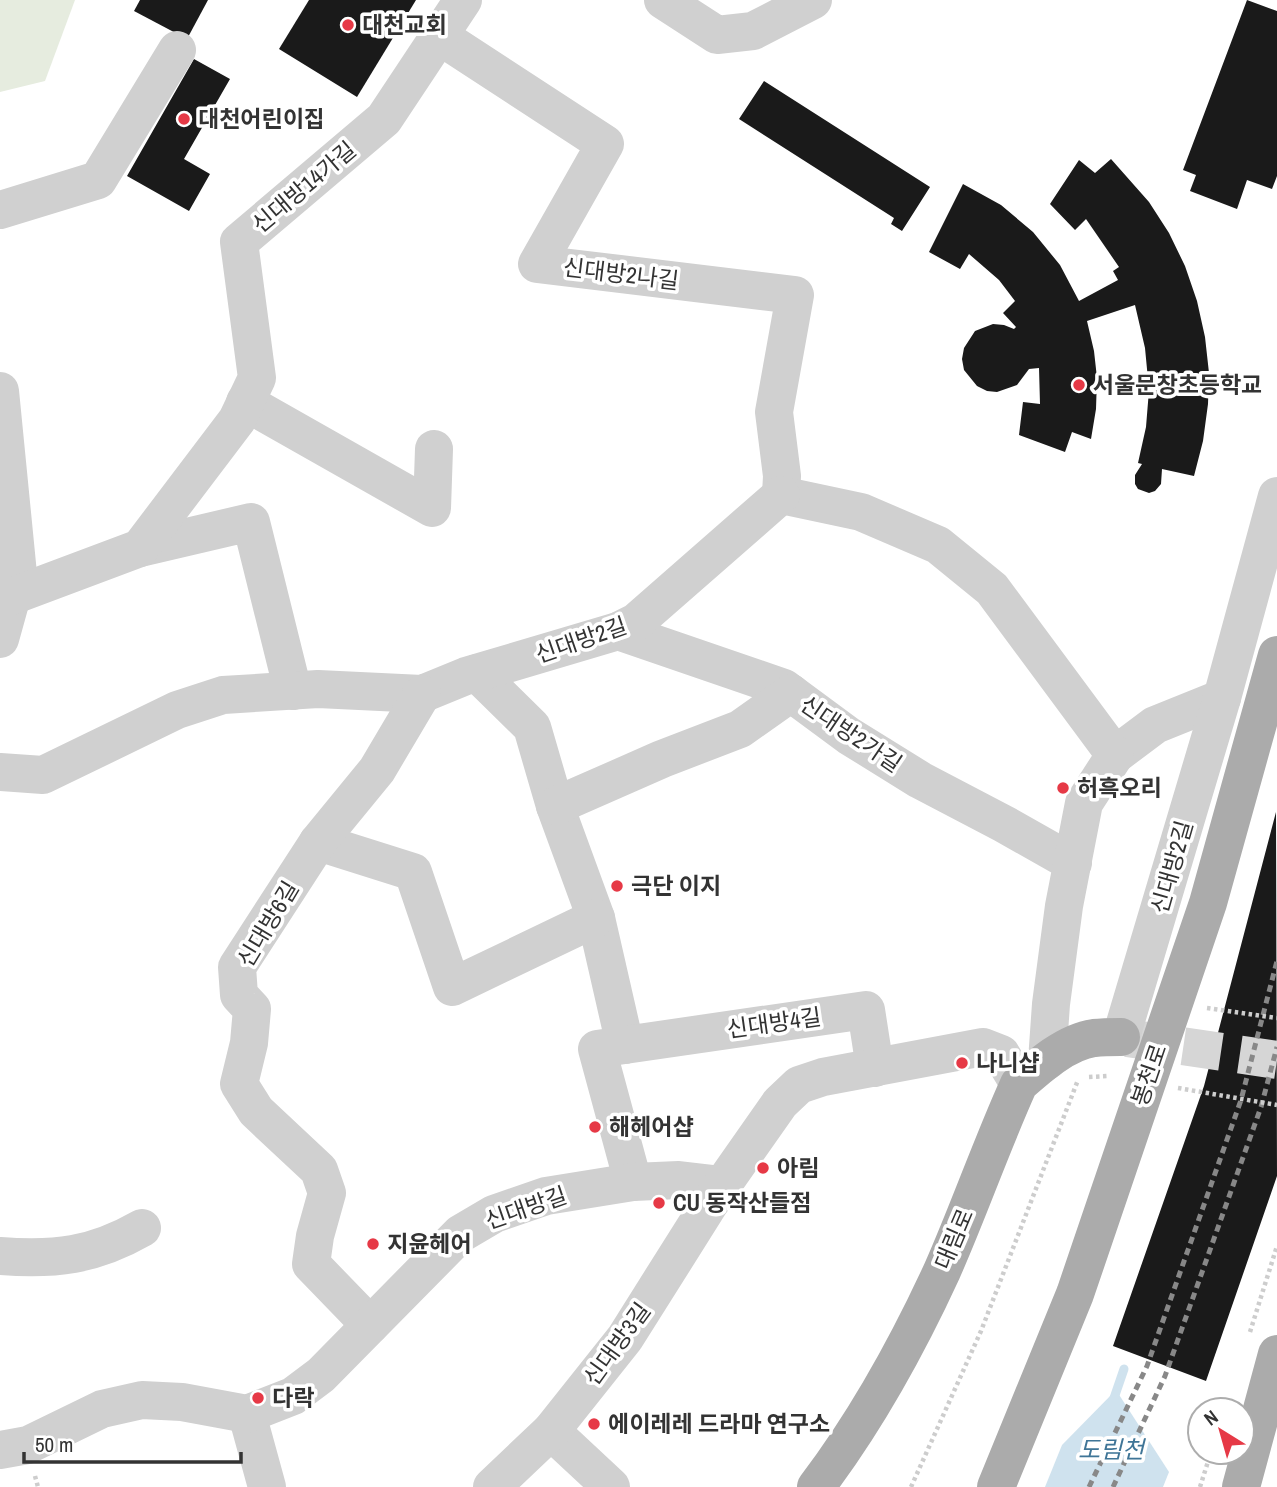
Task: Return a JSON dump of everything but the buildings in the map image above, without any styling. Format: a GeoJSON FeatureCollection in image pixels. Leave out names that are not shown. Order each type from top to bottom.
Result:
{"type":"FeatureCollection","features":[{"type":"Feature","properties":{"kind":"main road","name":"봉천로"},"geometry":{"type":"LineString","coordinates":[[996,1487],[1080,1281],[1208,903],[1277,655]]}},
{"type":"Feature","properties":{"kind":"main road"},"geometry":{"type":"LineString","coordinates":[[1048,1075],[1091,1038],[1121,1037]]}},
{"type":"Feature","properties":{"kind":"main road","name":"대림로"},"geometry":{"type":"LineString","coordinates":[[825,1483],[907,1344],[943,1269],[1048,1075]]}},
{"type":"Feature","properties":{"kind":"main road"},"geometry":{"type":"LineString","coordinates":[[1241,1487],[1263,1344]]}},
{"type":"Feature","properties":{"kind":"street","name":"신대방14가길"},"geometry":{"type":"LineString","coordinates":[[140,548],[237,420],[257,378],[239,242],[384,119],[463,0]]}},
{"type":"Feature","properties":{"kind":"street"},"geometry":{"type":"LineString","coordinates":[[663,0],[717,35],[753,31],[813,0]]}},
{"type":"Feature","properties":{"kind":"street","name":"신대방2나길"},"geometry":{"type":"LineString","coordinates":[[440,37],[606,144],[537,264],[795,295],[774,412],[782,476],[781,495]]}},
{"type":"Feature","properties":{"kind":"street"},"geometry":{"type":"LineString","coordinates":[[0,210],[98,180],[177,50]]}},
{"type":"Feature","properties":{"kind":"street"},"geometry":{"type":"LineString","coordinates":[[0,391],[18,574],[6,596],[0,639]]}},
{"type":"Feature","properties":{"kind":"street"},"geometry":{"type":"LineString","coordinates":[[245,401],[432,508],[434,449]]}},
{"type":"Feature","properties":{"kind":"street"},"geometry":{"type":"LineString","coordinates":[[781,495],[861,512],[938,545],[992,589],[1115,755]]}},
{"type":"Feature","properties":{"kind":"street","name":"신대방2길"},"geometry":{"type":"LineString","coordinates":[[0,772],[43,775],[177,710],[223,695],[318,690],[422,694],[477,673],[618,631],[636,622],[781,495]]}},
{"type":"Feature","properties":{"kind":"street","name":"신대방2길"},"geometry":{"type":"LineString","coordinates":[[1121,1037],[1222,698],[1277,496]]}},
{"type":"Feature","properties":{"kind":"street"},"geometry":{"type":"LineString","coordinates":[[6,596],[140,548],[251,522],[293,691]]}},
{"type":"Feature","properties":{"kind":"street","name":"신대방2가길"},"geometry":{"type":"LineString","coordinates":[[618,631],[784,688],[849,736],[920,780],[1073,863]]}},
{"type":"Feature","properties":{"kind":"street"},"geometry":{"type":"LineString","coordinates":[[477,673],[532,727],[555,806],[596,918],[625,1045]]}},
{"type":"Feature","properties":{"kind":"street"},"geometry":{"type":"LineString","coordinates":[[555,806],[662,759],[740,729],[791,693]]}},
{"type":"Feature","properties":{"kind":"street","name":"신대방6길"},"geometry":{"type":"LineString","coordinates":[[370,1325],[311,1264],[315,1236],[327,1193],[319,1170],[256,1111],[239,1084],[248,1043],[251,1009],[239,995],[237,967],[318,842],[377,770],[422,694]]}},
{"type":"Feature","properties":{"kind":"street"},"geometry":{"type":"LineString","coordinates":[[722,1185],[780,1103],[799,1085],[823,1077],[983,1047],[1048,1075],[1051,1004],[1084,803],[1115,755],[1155,725],[1222,698]]}},
{"type":"Feature","properties":{"kind":"street"},"geometry":{"type":"LineString","coordinates":[[318,842],[414,872],[452,988],[596,918]]}},
{"type":"Feature","properties":{"kind":"street","name":"신대방4길"},"geometry":{"type":"LineString","coordinates":[[633,1182],[597,1049],[866,1010],[875,1068]]}},
{"type":"Feature","properties":{"kind":"street","name":"신대방길"},"geometry":{"type":"LineString","coordinates":[[0,1450],[27,1445],[102,1409],[142,1400],[182,1402],[247,1413],[293,1396],[321,1375],[460,1234],[494,1214],[546,1196],[633,1182],[679,1180],[722,1185]]}},
{"type":"Feature","properties":{"kind":"street","name":"신대방3길"},"geometry":{"type":"LineString","coordinates":[[492,1487],[551,1431],[625,1338],[722,1185]]}},
{"type":"Feature","properties":{"kind":"street"},"geometry":{"type":"LineString","coordinates":[[0,1256],[28,1258],[77,1255],[118,1242],[142,1228]]}},
{"type":"Feature","properties":{"kind":"street"},"geometry":{"type":"LineString","coordinates":[[247,1413],[267,1487]]}},
{"type":"Feature","properties":{"kind":"street"},"geometry":{"type":"LineString","coordinates":[[551,1431],[611,1487]]}},
{"type":"Feature","properties":{"kind":"path"},"geometry":{"type":"LineString","coordinates":[[911,1487],[981,1331],[1048,1075]]}},
{"type":"Feature","properties":{"kind":"path"},"geometry":{"type":"LineString","coordinates":[[1098,1075],[1121,1078]]}},
{"type":"Feature","properties":{"kind":"path"},"geometry":{"type":"LineString","coordinates":[[1173,1087],[1277,1105]]}},
{"type":"Feature","properties":{"kind":"path"},"geometry":{"type":"LineString","coordinates":[[1263,1344],[1277,1246]]}},
{"type":"Feature","properties":{"kind":"path"},"geometry":{"type":"LineString","coordinates":[[1200,1487],[1207,1466]]}},
{"type":"Feature","properties":{"kind":"shaded area"},"geometry":{"type":"Polygon","coordinates":[[[0,0],[75,0],[45,81],[0,92],[0,0]]]}},
{"type":"Feature","properties":{"kind":"water","name":"도림천"},"geometry":{"type":"Polygon","coordinates":[[[1116,1390],[1169,1472],[1163,1487],[1045,1487],[1062,1445],[1116,1390]]]}},
{"type":"Feature","properties":{"kind":"waterway","name":"도림천"},"geometry":{"type":"LineString","coordinates":[[1113,1401],[1124,1369]]}},
{"type":"Feature","properties":{"kind":"tunnel"},"geometry":{"type":"LineString","coordinates":[[1127,1038],[1277,1060]]}},
{"type":"Feature","properties":{"kind":"railway"},"geometry":{"type":"LineString","coordinates":[[1089,1487],[1147,1366],[1241,1100],[1277,961]]}},
{"type":"Feature","properties":{"kind":"railway"},"geometry":{"type":"LineString","coordinates":[[1113,1487],[1165,1376],[1261,1107],[1277,1047]]}},
{"type":"Feature","properties":{"kind":"place","name":"대천교회"},"geometry":{"type":"Point","coordinates":[348,25]}},
{"type":"Feature","properties":{"kind":"place","name":"대천어린이집"},"geometry":{"type":"Point","coordinates":[184,119]}},
{"type":"Feature","properties":{"kind":"place","name":"서울문창초등학교"},"geometry":{"type":"Point","coordinates":[1079,385]}},
{"type":"Feature","properties":{"kind":"place","name":"허흑오리"},"geometry":{"type":"Point","coordinates":[1063,788]}},
{"type":"Feature","properties":{"kind":"place","name":"극단 이지"},"geometry":{"type":"Point","coordinates":[617,886]}},
{"type":"Feature","properties":{"kind":"place","name":"나니샵"},"geometry":{"type":"Point","coordinates":[962,1063]}},
{"type":"Feature","properties":{"kind":"place","name":"해헤어샵"},"geometry":{"type":"Point","coordinates":[595,1127]}},
{"type":"Feature","properties":{"kind":"place","name":"아림"},"geometry":{"type":"Point","coordinates":[763,1168]}},
{"type":"Feature","properties":{"kind":"place","name":"CU 동작산들점"},"geometry":{"type":"Point","coordinates":[659,1203]}},
{"type":"Feature","properties":{"kind":"place","name":"지윤헤어"},"geometry":{"type":"Point","coordinates":[373,1244]}},
{"type":"Feature","properties":{"kind":"place","name":"다락"},"geometry":{"type":"Point","coordinates":[258,1398]}},
{"type":"Feature","properties":{"kind":"place","name":"에이레레 드라마 연구소"},"geometry":{"type":"Point","coordinates":[594,1424]}}]}
